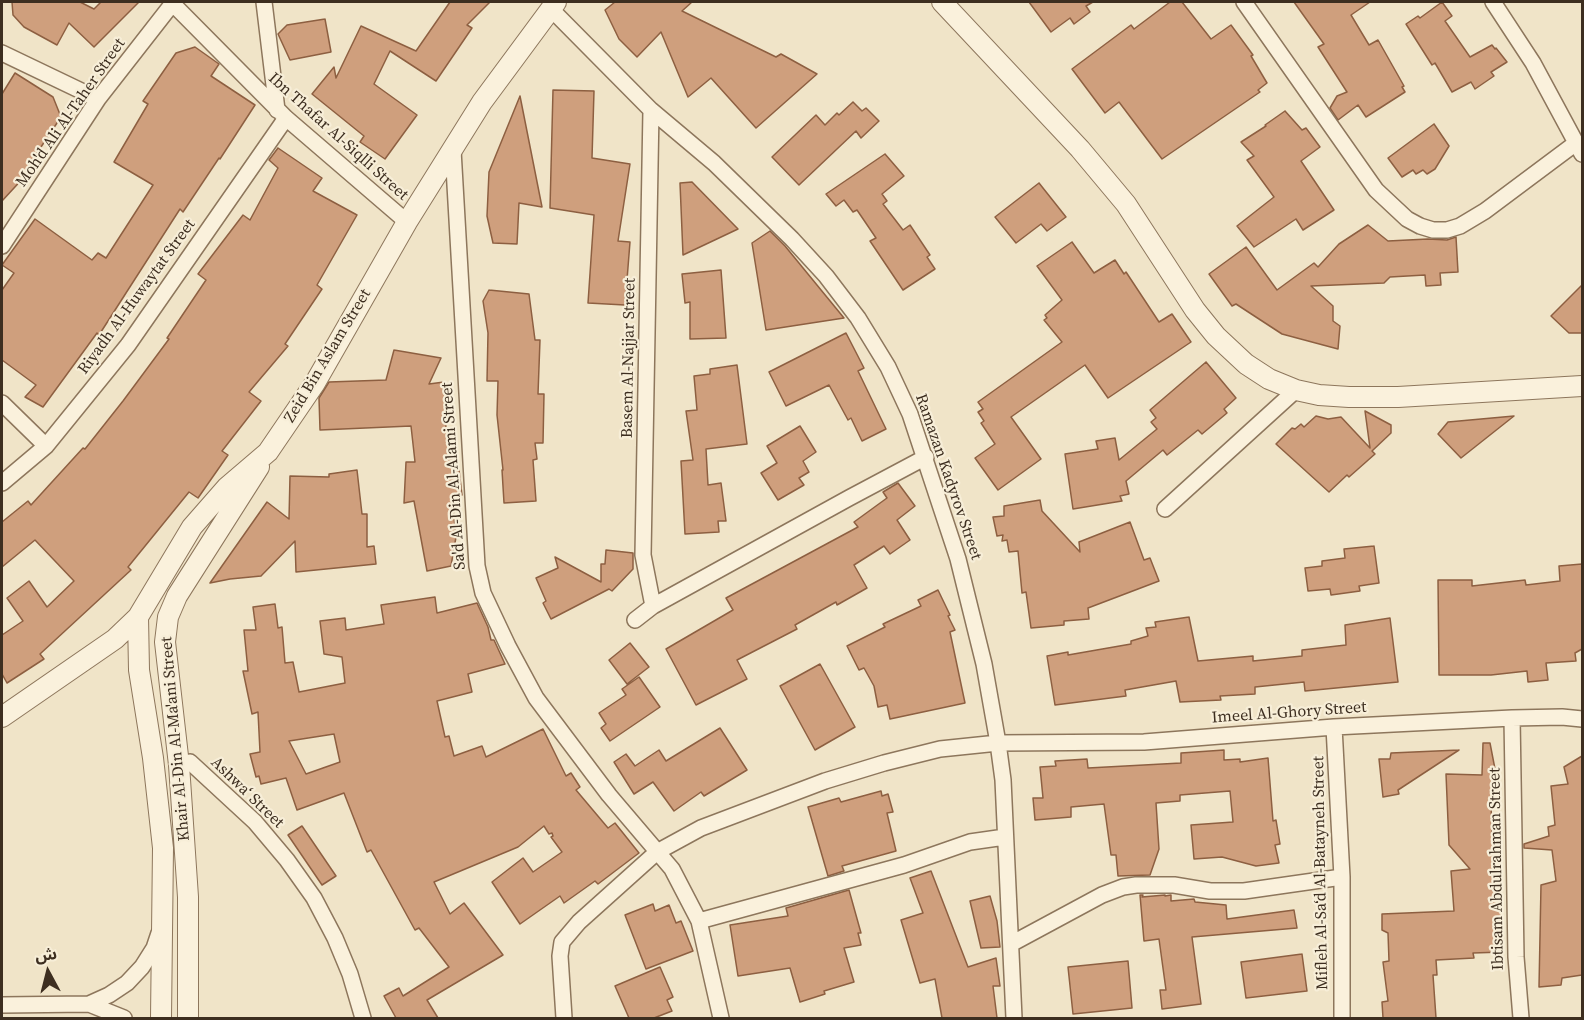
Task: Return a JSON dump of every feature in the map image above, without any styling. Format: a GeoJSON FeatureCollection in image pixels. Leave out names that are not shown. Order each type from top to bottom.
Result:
{"type":"FeatureCollection","features":[{"type":"Feature","properties":{"kind":"street","name":"Ibn Thafar Al-Siqlli Street"},"geometry":{"type":"LineString","coordinates":[[172,2],[281,114],[407,222]]}},
{"type":"Feature","properties":{"kind":"street","name":"Moh'd Ali Al-Taher Street"},"geometry":{"type":"LineString","coordinates":[[2,246],[98,99],[172,2]]}},
{"type":"Feature","properties":{"kind":"street"},"geometry":{"type":"LineString","coordinates":[[264,2],[281,114]]}},
{"type":"Feature","properties":{"kind":"street"},"geometry":{"type":"LineString","coordinates":[[942,2],[1080,149],[1126,204],[1195,309],[1216,336],[1246,364],[1269,379],[1296,390],[1349,397],[1582,386]]}},
{"type":"Feature","properties":{"kind":"street"},"geometry":{"type":"LineString","coordinates":[[1244,2],[1376,190],[1407,219],[1433,230],[1447,230],[1460,226],[1579,148],[1533,63],[1493,2]]}},
{"type":"Feature","properties":{"kind":"street","name":"Ramazan Kadyrov Street"},"geometry":{"type":"LineString","coordinates":[[554,5],[651,110],[714,163],[792,239],[826,276],[858,318],[888,367],[910,414],[958,559],[984,664],[998,743],[1003,780],[1014,1018]]}},
{"type":"Feature","properties":{"kind":"street","name":"Zeid Bin Aslam Street"},"geometry":{"type":"LineString","coordinates":[[2,717],[107,644],[138,617],[198,519],[227,487],[268,452],[315,383],[407,222],[482,102],[554,5]]}},
{"type":"Feature","properties":{"kind":"street"},"geometry":{"type":"LineString","coordinates":[[2,53],[98,99]]}},
{"type":"Feature","properties":{"kind":"street","name":"Basem Al-Najjar Street"},"geometry":{"type":"LineString","coordinates":[[651,110],[643,555],[653,606]]}},
{"type":"Feature","properties":{"kind":"street","name":"Riyadh Al-Huwaytat Street"},"geometry":{"type":"LineString","coordinates":[[2,483],[46,446],[128,345],[281,114]]}},
{"type":"Feature","properties":{"kind":"street","name":"Sa'd Al-Din Al-Alami Street"},"geometry":{"type":"LineString","coordinates":[[453,150],[477,566],[483,593],[536,698],[609,795],[672,869],[699,921],[721,1018]]}},
{"type":"Feature","properties":{"kind":"street"},"geometry":{"type":"LineString","coordinates":[[1165,509],[1296,390]]}},
{"type":"Feature","properties":{"kind":"street"},"geometry":{"type":"LineString","coordinates":[[2,404],[46,446]]}},
{"type":"Feature","properties":{"kind":"street","name":"Khair Al-Din Al-Ma'ani Street"},"geometry":{"type":"LineString","coordinates":[[188,1018],[188,897],[179,765],[165,642],[168,617],[177,596],[268,452]]}},
{"type":"Feature","properties":{"kind":"street"},"geometry":{"type":"LineString","coordinates":[[635,620],[653,606],[926,457]]}},
{"type":"Feature","properties":{"kind":"street","name":"Khair Al-Din Al-Ma'ani Street"},"geometry":{"type":"LineString","coordinates":[[138,617],[140,670],[163,848],[161,1018]]}},
{"type":"Feature","properties":{"kind":"street","name":"Imeel Al-Ghory Street"},"geometry":{"type":"LineString","coordinates":[[564,1018],[560,956],[562,942],[579,922],[657,852],[701,828],[825,781],[884,763],[940,749],[998,743],[1144,742],[1335,727],[1512,718],[1582,719]]}},
{"type":"Feature","properties":{"kind":"street","name":"Ibtisam Abdulrahman Street"},"geometry":{"type":"LineString","coordinates":[[1512,718],[1516,957],[1521,1018]]}},
{"type":"Feature","properties":{"kind":"street","name":"Mifleh Al-Sa‘d Al-Batayneh Street"},"geometry":{"type":"LineString","coordinates":[[1335,727],[1341,877],[1342,1018]]}},
{"type":"Feature","properties":{"kind":"street","name":"Ashwa‘ Street"},"geometry":{"type":"LineString","coordinates":[[179,765],[190,762],[255,822],[287,860],[314,898],[335,938],[350,974],[363,1018]]}},
{"type":"Feature","properties":{"kind":"street"},"geometry":{"type":"LineString","coordinates":[[699,921],[887,870],[970,842],[1005,837]]}},
{"type":"Feature","properties":{"kind":"street"},"geometry":{"type":"LineString","coordinates":[[1011,944],[1102,895],[1122,887],[1174,885],[1210,891],[1244,891],[1341,877]]}},
{"type":"Feature","properties":{"kind":"street"},"geometry":{"type":"LineString","coordinates":[[89,1004],[127,983],[142,967],[154,948],[161,928]]}},
{"type":"Feature","properties":{"kind":"street"},"geometry":{"type":"LineString","coordinates":[[2,1005],[89,1004],[124,1018]]}},
{"type":"Feature","properties":{"kind":"building"},"geometry":{"type":"Polygon","coordinates":[[[12,2],[80,2],[94,9],[101,2],[139,2],[94,47],[69,23],[57,45],[24,27],[13,15],[12,2]]]}},
{"type":"Feature","properties":{"kind":"building"},"geometry":{"type":"Polygon","coordinates":[[[450,2],[490,2],[467,25],[472,28],[436,81],[390,51],[374,84],[417,115],[385,159],[360,142],[364,136],[312,94],[334,67],[336,78],[361,26],[416,51],[450,2]]]}},
{"type":"Feature","properties":{"kind":"building"},"geometry":{"type":"Polygon","coordinates":[[[615,2],[692,2],[682,11],[776,57],[781,54],[817,74],[756,128],[711,78],[688,97],[661,32],[637,57],[619,39],[605,10],[615,2]]]}},
{"type":"Feature","properties":{"kind":"building"},"geometry":{"type":"Polygon","coordinates":[[[1029,2],[1093,2],[1086,6],[1090,12],[1074,24],[1070,18],[1051,32],[1029,2]]]}},
{"type":"Feature","properties":{"kind":"building"},"geometry":{"type":"Polygon","coordinates":[[[1170,2],[1182,2],[1211,39],[1231,25],[1253,55],[1251,56],[1267,83],[1258,90],[1260,92],[1162,159],[1119,102],[1105,113],[1072,69],[1131,25],[1134,29],[1170,2]]]}},
{"type":"Feature","properties":{"kind":"building"},"geometry":{"type":"Polygon","coordinates":[[[1294,2],[1370,2],[1351,15],[1369,45],[1378,40],[1404,86],[1402,87],[1405,92],[1366,117],[1358,105],[1338,120],[1330,108],[1337,96],[1347,92],[1318,47],[1324,44],[1294,2]]]}},
{"type":"Feature","properties":{"kind":"building"},"geometry":{"type":"Polygon","coordinates":[[[1442,2],[1452,16],[1445,21],[1470,57],[1492,45],[1507,62],[1491,72],[1494,76],[1475,89],[1471,82],[1452,92],[1435,63],[1432,65],[1406,24],[1418,16],[1420,18],[1442,2]]]}},
{"type":"Feature","properties":{"kind":"building"},"geometry":{"type":"Polygon","coordinates":[[[325,19],[331,52],[290,60],[278,34],[287,25],[325,19]]]}},
{"type":"Feature","properties":{"kind":"building"},"geometry":{"type":"Polygon","coordinates":[[[195,47],[219,64],[211,76],[255,105],[183,212],[180,209],[99,335],[97,333],[43,407],[25,397],[36,385],[2,360],[2,290],[14,273],[2,265],[35,219],[92,260],[98,253],[106,258],[153,185],[114,162],[148,104],[143,101],[176,53],[195,47]]]}},
{"type":"Feature","properties":{"kind":"building"},"geometry":{"type":"Polygon","coordinates":[[[15,73],[53,97],[61,117],[33,159],[38,162],[2,201],[2,94],[15,73]]]}},
{"type":"Feature","properties":{"kind":"building"},"geometry":{"type":"Polygon","coordinates":[[[553,90],[594,91],[592,158],[630,164],[618,241],[630,242],[625,305],[588,303],[594,215],[550,208],[553,90]]]}},
{"type":"Feature","properties":{"kind":"building"},"geometry":{"type":"Polygon","coordinates":[[[520,96],[542,207],[519,203],[517,244],[493,243],[487,216],[489,172],[520,96]]]}},
{"type":"Feature","properties":{"kind":"building"},"geometry":{"type":"Polygon","coordinates":[[[853,102],[862,111],[866,108],[879,121],[861,138],[856,131],[799,185],[772,157],[816,115],[825,125],[853,102]]]}},
{"type":"Feature","properties":{"kind":"building"},"geometry":{"type":"Polygon","coordinates":[[[1285,111],[1302,130],[1306,128],[1320,147],[1301,161],[1334,210],[1303,230],[1296,219],[1254,247],[1237,226],[1274,197],[1247,160],[1254,156],[1241,142],[1285,111]]]}},
{"type":"Feature","properties":{"kind":"building"},"geometry":{"type":"Polygon","coordinates":[[[1434,124],[1449,146],[1435,169],[1427,174],[1423,170],[1416,174],[1413,170],[1402,177],[1388,158],[1434,124]]]}},
{"type":"Feature","properties":{"kind":"building"},"geometry":{"type":"Polygon","coordinates":[[[278,148],[322,178],[313,191],[357,215],[317,285],[322,289],[285,344],[288,346],[249,392],[261,401],[222,451],[228,455],[198,498],[189,492],[128,567],[131,570],[40,654],[44,659],[7,683],[2,674],[2,635],[23,621],[7,598],[29,581],[47,607],[74,581],[35,540],[2,567],[2,522],[28,501],[31,505],[83,448],[85,449],[169,339],[167,338],[206,280],[198,274],[243,215],[250,220],[278,168],[269,160],[278,148]]]}},
{"type":"Feature","properties":{"kind":"building"},"geometry":{"type":"Polygon","coordinates":[[[885,154],[904,176],[882,194],[887,201],[883,204],[903,230],[910,225],[930,255],[927,257],[935,269],[903,290],[870,241],[876,238],[857,210],[853,212],[844,200],[836,206],[826,194],[885,154]]]}},
{"type":"Feature","properties":{"kind":"building"},"geometry":{"type":"Polygon","coordinates":[[[692,182],[738,229],[683,255],[680,183],[692,182]]]}},
{"type":"Feature","properties":{"kind":"building"},"geometry":{"type":"Polygon","coordinates":[[[1039,183],[1066,217],[1047,231],[1041,224],[1016,243],[995,217],[1039,183]]]}},
{"type":"Feature","properties":{"kind":"building"},"geometry":{"type":"Polygon","coordinates":[[[1368,225],[1388,241],[1447,240],[1456,237],[1458,272],[1440,273],[1441,285],[1426,286],[1425,275],[1390,277],[1384,283],[1311,286],[1333,306],[1333,321],[1340,326],[1338,349],[1282,334],[1236,304],[1232,306],[1209,274],[1246,247],[1277,290],[1314,263],[1318,267],[1339,244],[1368,225]]]}},
{"type":"Feature","properties":{"kind":"building"},"geometry":{"type":"Polygon","coordinates":[[[770,231],[844,318],[766,330],[752,243],[770,231]]]}},
{"type":"Feature","properties":{"kind":"building"},"geometry":{"type":"Polygon","coordinates":[[[1072,242],[1094,273],[1115,260],[1124,274],[1126,272],[1159,322],[1172,314],[1191,342],[1108,398],[1085,365],[1011,417],[1041,459],[998,490],[975,458],[995,444],[981,423],[984,421],[978,412],[983,409],[978,402],[1062,342],[1044,320],[1047,318],[1045,315],[1062,300],[1037,266],[1072,242]]]}},
{"type":"Feature","properties":{"kind":"building"},"geometry":{"type":"Polygon","coordinates":[[[721,270],[726,338],[690,339],[690,302],[685,303],[682,274],[721,270]]]}},
{"type":"Feature","properties":{"kind":"building"},"geometry":{"type":"Polygon","coordinates":[[[1582,285],[1582,333],[1569,333],[1551,316],[1582,285]]]}},
{"type":"Feature","properties":{"kind":"building"},"geometry":{"type":"Polygon","coordinates":[[[489,290],[529,294],[535,340],[540,340],[538,394],[544,394],[543,443],[535,443],[537,459],[533,460],[536,501],[504,503],[497,415],[498,381],[487,381],[488,333],[483,301],[489,290]]]}},
{"type":"Feature","properties":{"kind":"building"},"geometry":{"type":"Polygon","coordinates":[[[846,333],[864,368],[858,371],[886,429],[862,441],[851,418],[848,420],[829,385],[786,406],[769,372],[846,333]]]}},
{"type":"Feature","properties":{"kind":"building"},"geometry":{"type":"Polygon","coordinates":[[[394,350],[441,358],[429,384],[444,382],[446,428],[450,428],[456,445],[462,495],[452,496],[456,537],[451,566],[427,571],[414,501],[404,503],[406,462],[415,462],[411,426],[320,430],[319,398],[329,382],[386,380],[394,350]]]}},
{"type":"Feature","properties":{"kind":"building"},"geometry":{"type":"Polygon","coordinates":[[[1206,362],[1236,398],[1224,409],[1227,413],[1202,434],[1198,430],[1167,455],[1163,450],[1126,481],[1129,494],[1120,496],[1122,501],[1073,509],[1065,454],[1098,449],[1096,441],[1115,438],[1119,460],[1157,429],[1151,422],[1156,418],[1150,410],[1206,362]]]}},
{"type":"Feature","properties":{"kind":"building"},"geometry":{"type":"Polygon","coordinates":[[[737,365],[747,444],[706,449],[708,485],[721,483],[726,521],[718,521],[719,532],[685,534],[681,461],[693,460],[686,411],[697,410],[694,376],[710,374],[710,369],[737,365]]]}},
{"type":"Feature","properties":{"kind":"building"},"geometry":{"type":"Polygon","coordinates":[[[1365,411],[1391,425],[1391,433],[1372,451],[1375,454],[1329,492],[1276,444],[1292,428],[1295,429],[1301,424],[1304,427],[1316,416],[1328,419],[1341,417],[1370,448],[1365,411]]]}},
{"type":"Feature","properties":{"kind":"building"},"geometry":{"type":"Polygon","coordinates":[[[1514,416],[1461,458],[1438,434],[1448,422],[1514,416]]]}},
{"type":"Feature","properties":{"kind":"building"},"geometry":{"type":"Polygon","coordinates":[[[800,426],[816,452],[803,461],[809,472],[799,478],[804,485],[778,500],[761,473],[777,463],[767,446],[800,426]]]}},
{"type":"Feature","properties":{"kind":"building"},"geometry":{"type":"Polygon","coordinates":[[[357,470],[362,514],[367,514],[367,547],[374,546],[376,564],[296,572],[295,541],[261,576],[210,583],[267,502],[289,519],[290,476],[329,477],[329,474],[357,470]]]}},
{"type":"Feature","properties":{"kind":"building"},"geometry":{"type":"Polygon","coordinates":[[[898,483],[915,506],[897,520],[910,540],[890,554],[884,546],[854,565],[867,588],[837,605],[836,602],[795,625],[797,629],[737,660],[747,679],[696,705],[666,649],[733,610],[726,598],[858,527],[854,522],[887,498],[883,492],[898,483]]]}},
{"type":"Feature","properties":{"kind":"building"},"geometry":{"type":"Polygon","coordinates":[[[1040,500],[1042,511],[1080,552],[1079,542],[1130,522],[1144,560],[1150,558],[1159,581],[1088,608],[1089,619],[1064,621],[1064,625],[1031,628],[1026,592],[1022,593],[1018,551],[1009,552],[1007,540],[1002,541],[1003,535],[997,536],[993,517],[1004,516],[1004,506],[1040,500]]]}},
{"type":"Feature","properties":{"kind":"building"},"geometry":{"type":"Polygon","coordinates":[[[1374,546],[1379,583],[1359,586],[1360,591],[1331,595],[1330,589],[1308,591],[1305,568],[1322,566],[1322,561],[1345,558],[1344,549],[1374,546]]]}},
{"type":"Feature","properties":{"kind":"building"},"geometry":{"type":"Polygon","coordinates":[[[606,550],[633,553],[633,569],[612,591],[609,589],[551,619],[543,603],[546,601],[536,578],[558,568],[555,557],[601,582],[601,564],[605,564],[606,550]]]}},
{"type":"Feature","properties":{"kind":"building"},"geometry":{"type":"Polygon","coordinates":[[[1582,564],[1582,649],[1575,653],[1576,661],[1546,663],[1548,680],[1528,682],[1527,671],[1491,675],[1439,675],[1438,580],[1472,580],[1472,586],[1525,580],[1526,585],[1560,581],[1559,566],[1582,564]]]}},
{"type":"Feature","properties":{"kind":"building"},"geometry":{"type":"Polygon","coordinates":[[[938,590],[955,630],[950,632],[965,703],[890,719],[887,705],[878,707],[874,686],[864,668],[859,670],[847,646],[885,627],[883,624],[921,606],[918,600],[938,590]]]}},
{"type":"Feature","properties":{"kind":"building"},"geometry":{"type":"Polygon","coordinates":[[[435,597],[437,613],[477,603],[491,640],[494,640],[505,664],[468,674],[472,692],[437,701],[445,737],[449,736],[454,756],[482,746],[486,757],[543,729],[566,776],[571,773],[580,787],[576,790],[608,828],[615,823],[639,853],[598,884],[595,881],[564,903],[560,896],[520,924],[492,882],[523,858],[533,872],[562,852],[551,837],[552,833],[549,834],[544,826],[518,847],[434,882],[450,914],[464,903],[503,955],[427,1000],[438,1018],[396,1018],[384,996],[399,988],[403,996],[449,967],[419,928],[415,930],[371,850],[367,852],[344,793],[297,810],[286,778],[261,784],[259,776],[256,777],[250,754],[260,752],[258,712],[252,714],[243,671],[248,671],[244,630],[256,630],[253,607],[275,604],[278,628],[282,627],[285,663],[293,662],[299,692],[345,683],[342,657],[324,654],[320,621],[345,618],[346,630],[384,624],[381,605],[435,597]],[[334,734],[289,741],[306,774],[340,762],[334,734]]]}},
{"type":"Feature","properties":{"kind":"building"},"geometry":{"type":"Polygon","coordinates":[[[1189,617],[1198,661],[1253,656],[1253,661],[1302,656],[1302,650],[1346,645],[1345,625],[1390,618],[1398,682],[1305,691],[1304,682],[1255,687],[1255,694],[1220,696],[1221,700],[1180,702],[1176,681],[1125,690],[1126,696],[1055,705],[1047,656],[1068,652],[1068,655],[1131,644],[1131,641],[1148,636],[1146,628],[1156,627],[1155,622],[1189,617]]]}},
{"type":"Feature","properties":{"kind":"building"},"geometry":{"type":"Polygon","coordinates":[[[630,643],[649,667],[627,684],[609,660],[630,643]]]}},
{"type":"Feature","properties":{"kind":"building"},"geometry":{"type":"Polygon","coordinates":[[[820,664],[855,727],[815,750],[780,686],[820,664]]]}},
{"type":"Feature","properties":{"kind":"building"},"geometry":{"type":"Polygon","coordinates":[[[639,677],[660,707],[610,741],[601,728],[606,724],[599,713],[626,695],[622,689],[639,677]]]}},
{"type":"Feature","properties":{"kind":"building"},"geometry":{"type":"Polygon","coordinates":[[[720,728],[747,770],[704,796],[701,792],[674,811],[653,782],[634,794],[614,762],[626,754],[635,766],[659,750],[666,761],[720,728]]]}},
{"type":"Feature","properties":{"kind":"building"},"geometry":{"type":"Polygon","coordinates":[[[1483,743],[1490,743],[1500,795],[1491,801],[1492,841],[1498,840],[1503,952],[1473,953],[1474,958],[1436,960],[1437,975],[1433,975],[1436,1018],[1383,1018],[1382,1002],[1388,1001],[1383,962],[1389,961],[1388,933],[1382,930],[1382,914],[1454,911],[1451,871],[1470,869],[1449,845],[1446,774],[1482,775],[1483,743]]]}},
{"type":"Feature","properties":{"kind":"building"},"geometry":{"type":"Polygon","coordinates":[[[1224,750],[1224,760],[1240,759],[1240,762],[1268,758],[1273,821],[1276,820],[1280,844],[1275,845],[1279,863],[1256,866],[1222,857],[1194,859],[1191,825],[1233,822],[1230,791],[1180,795],[1180,801],[1156,803],[1159,849],[1150,875],[1118,876],[1116,855],[1111,855],[1104,804],[1071,807],[1071,817],[1035,820],[1033,798],[1043,798],[1040,767],[1056,766],[1055,761],[1087,759],[1088,768],[1181,763],[1181,753],[1224,750]]]}},
{"type":"Feature","properties":{"kind":"building"},"geometry":{"type":"Polygon","coordinates":[[[1459,750],[1398,790],[1399,794],[1383,797],[1379,759],[1390,759],[1391,753],[1459,750]]]}},
{"type":"Feature","properties":{"kind":"building"},"geometry":{"type":"Polygon","coordinates":[[[1582,756],[1582,975],[1562,978],[1561,985],[1539,987],[1541,885],[1556,881],[1552,850],[1524,848],[1524,844],[1549,836],[1548,827],[1555,825],[1551,786],[1568,784],[1564,767],[1582,756]]]}},
{"type":"Feature","properties":{"kind":"building"},"geometry":{"type":"Polygon","coordinates":[[[881,791],[882,796],[888,794],[893,812],[887,813],[896,851],[842,866],[844,871],[828,876],[808,807],[839,798],[841,802],[881,791]]]}},
{"type":"Feature","properties":{"kind":"building"},"geometry":{"type":"Polygon","coordinates":[[[302,826],[336,876],[322,885],[288,835],[302,826]]]}},
{"type":"Feature","properties":{"kind":"building"},"geometry":{"type":"Polygon","coordinates":[[[931,871],[968,967],[996,958],[1000,986],[993,986],[997,1018],[942,1018],[935,979],[920,983],[901,920],[923,913],[910,878],[931,871]]]}},
{"type":"Feature","properties":{"kind":"building"},"geometry":{"type":"Polygon","coordinates":[[[849,890],[861,933],[858,933],[861,945],[844,948],[854,982],[824,991],[825,994],[800,1002],[790,968],[738,976],[730,925],[788,916],[786,908],[849,890]]]}},
{"type":"Feature","properties":{"kind":"building"},"geometry":{"type":"Polygon","coordinates":[[[1140,895],[1143,895],[1142,897],[1171,895],[1171,901],[1194,899],[1195,902],[1226,905],[1227,919],[1294,910],[1297,928],[1192,937],[1201,1004],[1162,1009],[1160,990],[1166,990],[1159,939],[1144,941],[1140,895]]]}},
{"type":"Feature","properties":{"kind":"building"},"geometry":{"type":"Polygon","coordinates":[[[990,896],[997,921],[1000,947],[981,948],[970,901],[990,896]]]}},
{"type":"Feature","properties":{"kind":"building"},"geometry":{"type":"Polygon","coordinates":[[[653,904],[655,911],[669,905],[676,923],[681,921],[693,951],[646,969],[625,915],[653,904]]]}},
{"type":"Feature","properties":{"kind":"building"},"geometry":{"type":"Polygon","coordinates":[[[1302,954],[1307,991],[1246,998],[1241,962],[1302,954]]]}},
{"type":"Feature","properties":{"kind":"building"},"geometry":{"type":"Polygon","coordinates":[[[1128,961],[1132,1008],[1073,1014],[1068,967],[1128,961]]]}},
{"type":"Feature","properties":{"kind":"building"},"geometry":{"type":"Polygon","coordinates":[[[660,967],[673,997],[667,1000],[672,1011],[654,1018],[629,1018],[615,986],[660,967]]]}}]}
